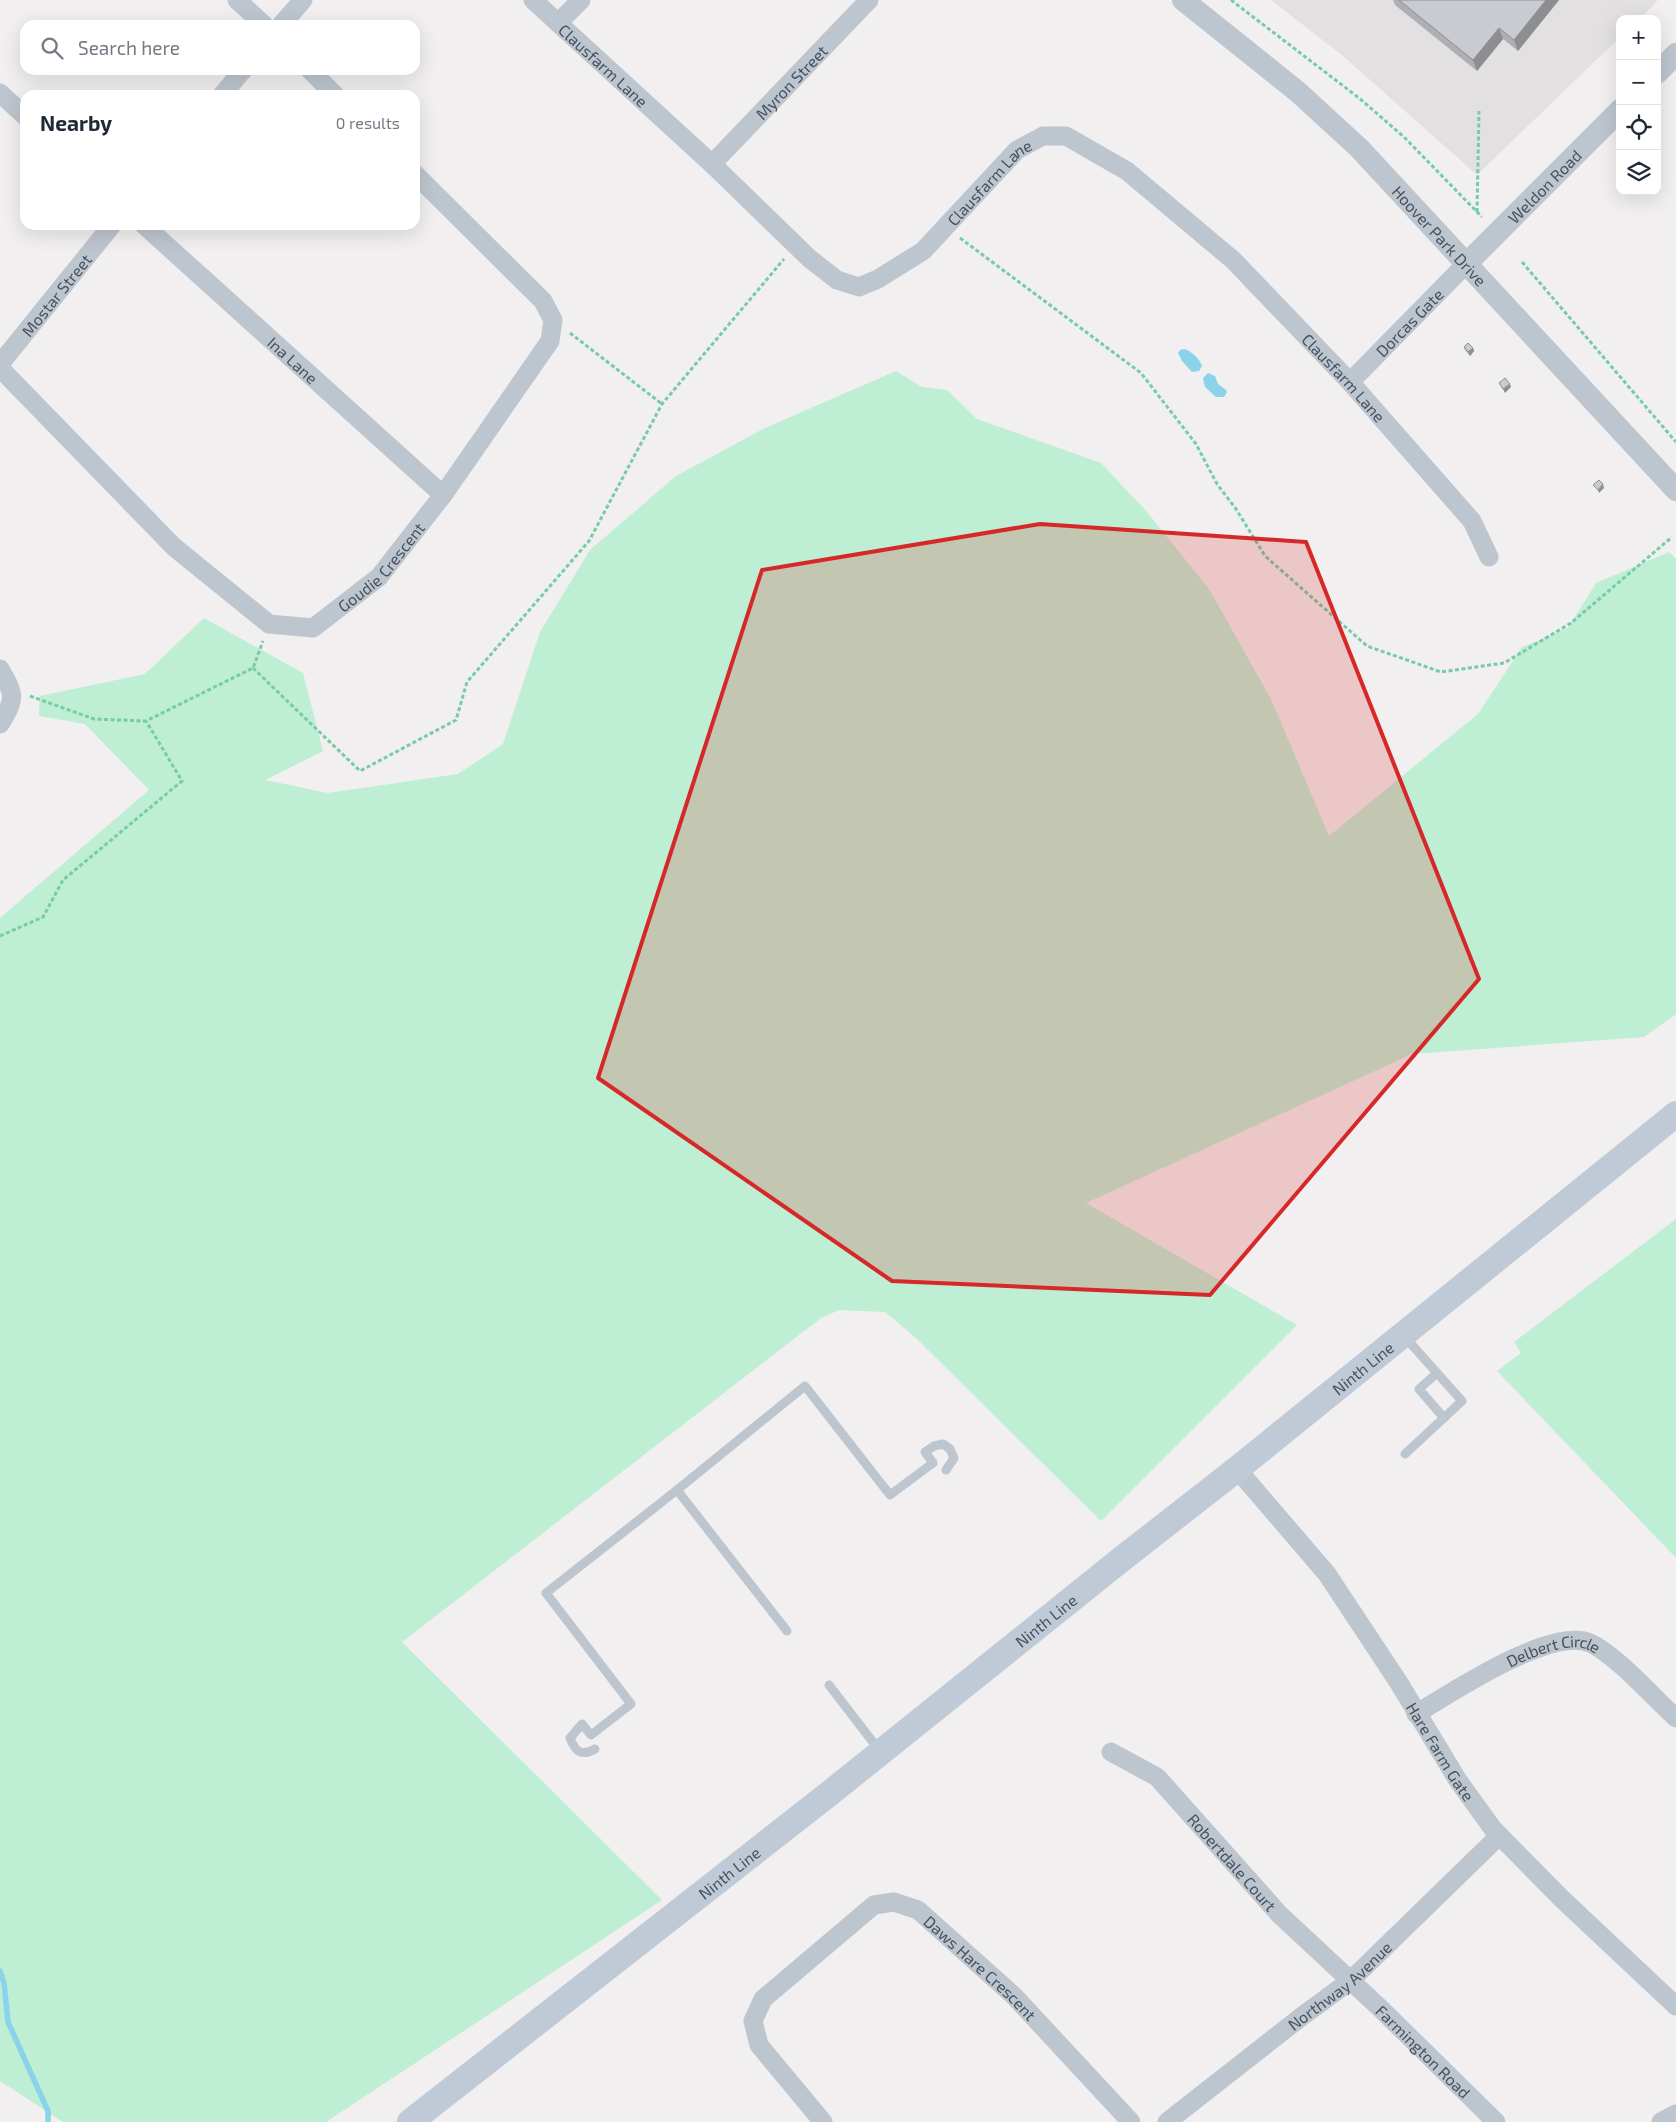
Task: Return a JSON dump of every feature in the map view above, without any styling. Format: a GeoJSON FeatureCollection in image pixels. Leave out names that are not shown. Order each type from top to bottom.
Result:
{"type":"FeatureCollection","features":[{"type":"Feature","properties":{"kind":"main road","name":"Ninth Line"},"geometry":{"type":"LineString","coordinates":[[410,2122],[1237,1469],[1676,1114]]}},
{"type":"Feature","properties":{"kind":"street"},"geometry":{"type":"LineString","coordinates":[[238,0],[259,20]]}},
{"type":"Feature","properties":{"kind":"street"},"geometry":{"type":"LineString","coordinates":[[285,20],[303,0]]}},
{"type":"Feature","properties":{"kind":"street","name":"Clausfarm Lane"},"geometry":{"type":"LineString","coordinates":[[533,0],[712,164],[795,245],[836,280],[859,287],[878,279],[922,252],[1017,150],[1043,136],[1066,136],[1127,171],[1234,260],[1350,382],[1472,521],[1489,557]]}},
{"type":"Feature","properties":{"kind":"street"},"geometry":{"type":"LineString","coordinates":[[558,23],[581,0]]}},
{"type":"Feature","properties":{"kind":"street","name":"Myron Street"},"geometry":{"type":"LineString","coordinates":[[712,164],[869,0]]}},
{"type":"Feature","properties":{"kind":"street","name":"Hoover Park Drive"},"geometry":{"type":"LineString","coordinates":[[1183,0],[1298,92],[1359,148],[1676,490]]}},
{"type":"Feature","properties":{"kind":"street"},"geometry":{"type":"LineString","coordinates":[[1661,68],[1676,54]]}},
{"type":"Feature","properties":{"kind":"street"},"geometry":{"type":"LineString","coordinates":[[226,90],[239,75]]}},
{"type":"Feature","properties":{"kind":"street"},"geometry":{"type":"LineString","coordinates":[[315,75],[330,90]]}},
{"type":"Feature","properties":{"kind":"street"},"geometry":{"type":"LineString","coordinates":[[0,94],[20,112]]}},
{"type":"Feature","properties":{"kind":"street","name":"Weldon Road"},"geometry":{"type":"LineString","coordinates":[[1467,263],[1616,114]]}},
{"type":"Feature","properties":{"kind":"street"},"geometry":{"type":"LineString","coordinates":[[420,179],[543,301],[553,320]]}},
{"type":"Feature","properties":{"kind":"street","name":"Mostar Street"},"geometry":{"type":"LineString","coordinates":[[0,364],[108,230]]}},
{"type":"Feature","properties":{"kind":"street","name":"Ina Lane"},"geometry":{"type":"LineString","coordinates":[[150,230],[443,496]]}},
{"type":"Feature","properties":{"kind":"street","name":"Dorcas Gate"},"geometry":{"type":"LineString","coordinates":[[1350,382],[1467,263]]}},
{"type":"Feature","properties":{"kind":"street","name":"Goudie Crescent"},"geometry":{"type":"LineString","coordinates":[[269,624],[313,628],[379,577],[443,496],[550,341],[553,320]]}},
{"type":"Feature","properties":{"kind":"street"},"geometry":{"type":"LineString","coordinates":[[0,368],[174,547],[269,624]]}},
{"type":"Feature","properties":{"kind":"street"},"geometry":{"type":"LineString","coordinates":[[0,669],[11,689],[12,704],[0,724]]}},
{"type":"Feature","properties":{"kind":"street","name":"Hare Farm Gate"},"geometry":{"type":"LineString","coordinates":[[1237,1469],[1327,1574],[1399,1683],[1416,1714],[1468,1796],[1499,1836],[1676,2006]]}},
{"type":"Feature","properties":{"kind":"street","name":"Delbert Circle"},"geometry":{"type":"LineString","coordinates":[[1416,1714],[1466,1684],[1517,1658],[1554,1642],[1573,1639],[1591,1643],[1608,1655],[1676,1718]]}},
{"type":"Feature","properties":{"kind":"street","name":"Robertdale Court"},"geometry":{"type":"LineString","coordinates":[[1111,1752],[1157,1778],[1279,1914],[1350,1981]]}},
{"type":"Feature","properties":{"kind":"street","name":"Northway Avenue"},"geometry":{"type":"LineString","coordinates":[[1167,2122],[1350,1981],[1499,1836]]}},
{"type":"Feature","properties":{"kind":"street","name":"Daws Hare Crescent"},"geometry":{"type":"LineString","coordinates":[[824,2122],[759,2045],[753,2021],[763,1999],[874,1905],[894,1902],[918,1910],[1014,1996],[1131,2122]]}},
{"type":"Feature","properties":{"kind":"street","name":"Farmington Road"},"geometry":{"type":"LineString","coordinates":[[1350,1981],[1382,2009],[1496,2122]]}},
{"type":"Feature","properties":{"kind":"street"},"geometry":{"type":"LineString","coordinates":[[1661,2122],[1676,2114]]}},
{"type":"Feature","properties":{"kind":"lane"},"geometry":{"type":"LineString","coordinates":[[1402,1334],[1462,1401],[1405,1454]]}},
{"type":"Feature","properties":{"kind":"lane"},"geometry":{"type":"LineString","coordinates":[[1437,1374],[1419,1389],[1444,1418]]}},
{"type":"Feature","properties":{"kind":"lane"},"geometry":{"type":"LineString","coordinates":[[593,1741],[631,1704],[546,1593],[806,1386],[890,1495],[939,1467]]}},
{"type":"Feature","properties":{"kind":"lane"},"geometry":{"type":"LineString","coordinates":[[677,1490],[786,1631]]}},
{"type":"Feature","properties":{"kind":"lane"},"geometry":{"type":"LineString","coordinates":[[829,1686],[881,1752]]}},
{"type":"Feature","properties":{"kind":"path"},"geometry":{"type":"LineString","coordinates":[[1231,0],[1359,98],[1397,130],[1482,217]]}},
{"type":"Feature","properties":{"kind":"path"},"geometry":{"type":"LineString","coordinates":[[1477,212],[1479,110]]}},
{"type":"Feature","properties":{"kind":"path"},"geometry":{"type":"LineString","coordinates":[[945,227],[1141,373],[1196,444],[1217,484],[1236,509],[1265,556],[1367,646],[1441,672],[1504,663],[1571,623],[1672,537]]}},
{"type":"Feature","properties":{"kind":"path"},"geometry":{"type":"LineString","coordinates":[[254,668],[360,771],[456,720],[468,682],[589,541],[662,404],[795,245]]}},
{"type":"Feature","properties":{"kind":"path"},"geometry":{"type":"LineString","coordinates":[[1522,262],[1676,442]]}},
{"type":"Feature","properties":{"kind":"path"},"geometry":{"type":"LineString","coordinates":[[553,320],[662,404]]}},
{"type":"Feature","properties":{"kind":"path"},"geometry":{"type":"LineString","coordinates":[[11,689],[94,719],[146,721],[254,668],[269,624]]}},
{"type":"Feature","properties":{"kind":"path"},"geometry":{"type":"LineString","coordinates":[[0,936],[43,918],[63,880],[182,781],[146,721]]}},
{"type":"Feature","properties":{"kind":"highlighted area"},"geometry":{"type":"Polygon","coordinates":[[[1040,524],[1306,542],[1479,979],[1210,1295],[892,1281],[598,1078],[762,570],[1040,524]]]}},
{"type":"Feature","properties":{"kind":"shaded area"},"geometry":{"type":"Polygon","coordinates":[[[1271,0],[1658,0],[1643,15],[1616,15],[1616,41],[1477,175],[1343,56],[1271,0]]]}},
{"type":"Feature","properties":{"kind":"green space"},"geometry":{"type":"Polygon","coordinates":[[[896,371],[922,387],[947,390],[977,419],[1101,463],[1147,512],[1209,589],[1271,699],[1329,836],[1478,714],[1522,647],[1568,628],[1596,583],[1669,552],[1676,559],[1676,1014],[1644,1037],[1412,1054],[1086,1203],[1297,1325],[1101,1521],[916,1338],[885,1312],[839,1310],[821,1318],[402,1642],[662,1900],[326,2122],[63,2122],[0,2081],[0,918],[149,790],[85,724],[39,716],[40,696],[145,674],[204,618],[303,673],[323,751],[265,780],[328,793],[458,774],[503,744],[540,632],[590,550],[676,476],[763,429],[896,371]]]}},
{"type":"Feature","properties":{"kind":"green space"},"geometry":{"type":"Polygon","coordinates":[[[1676,1219],[1676,1558],[1497,1371],[1521,1353],[1514,1342],[1676,1219]]]}},
{"type":"Feature","properties":{"kind":"water"},"geometry":{"type":"Polygon","coordinates":[[[1184,349],[1192,353],[1199,361],[1202,366],[1199,371],[1192,372],[1182,361],[1178,353],[1184,349]]]}},
{"type":"Feature","properties":{"kind":"water"},"geometry":{"type":"Polygon","coordinates":[[[1208,373],[1215,376],[1218,384],[1226,390],[1227,392],[1224,397],[1216,397],[1205,387],[1203,378],[1208,373]]]}},
{"type":"Feature","properties":{"kind":"building"},"geometry":{"type":"Polygon","coordinates":[[[1399,0],[1546,0],[1514,40],[1499,28],[1473,60],[1399,0]]]}},
{"type":"Feature","properties":{"kind":"building"},"geometry":{"type":"Polygon","coordinates":[[[1468,343],[1473,348],[1468,352],[1464,347],[1468,343]]]}},
{"type":"Feature","properties":{"kind":"building"},"geometry":{"type":"Polygon","coordinates":[[[1505,378],[1510,384],[1503,389],[1499,383],[1505,378]]]}},
{"type":"Feature","properties":{"kind":"building"},"geometry":{"type":"Polygon","coordinates":[[[1599,480],[1603,484],[1598,490],[1593,485],[1599,480]]]}},
{"type":"Feature","properties":{"kind":"waterway"},"geometry":{"type":"LineString","coordinates":[[0,1971],[4,1983],[8,2022],[48,2111],[48,2122]]}}]}
